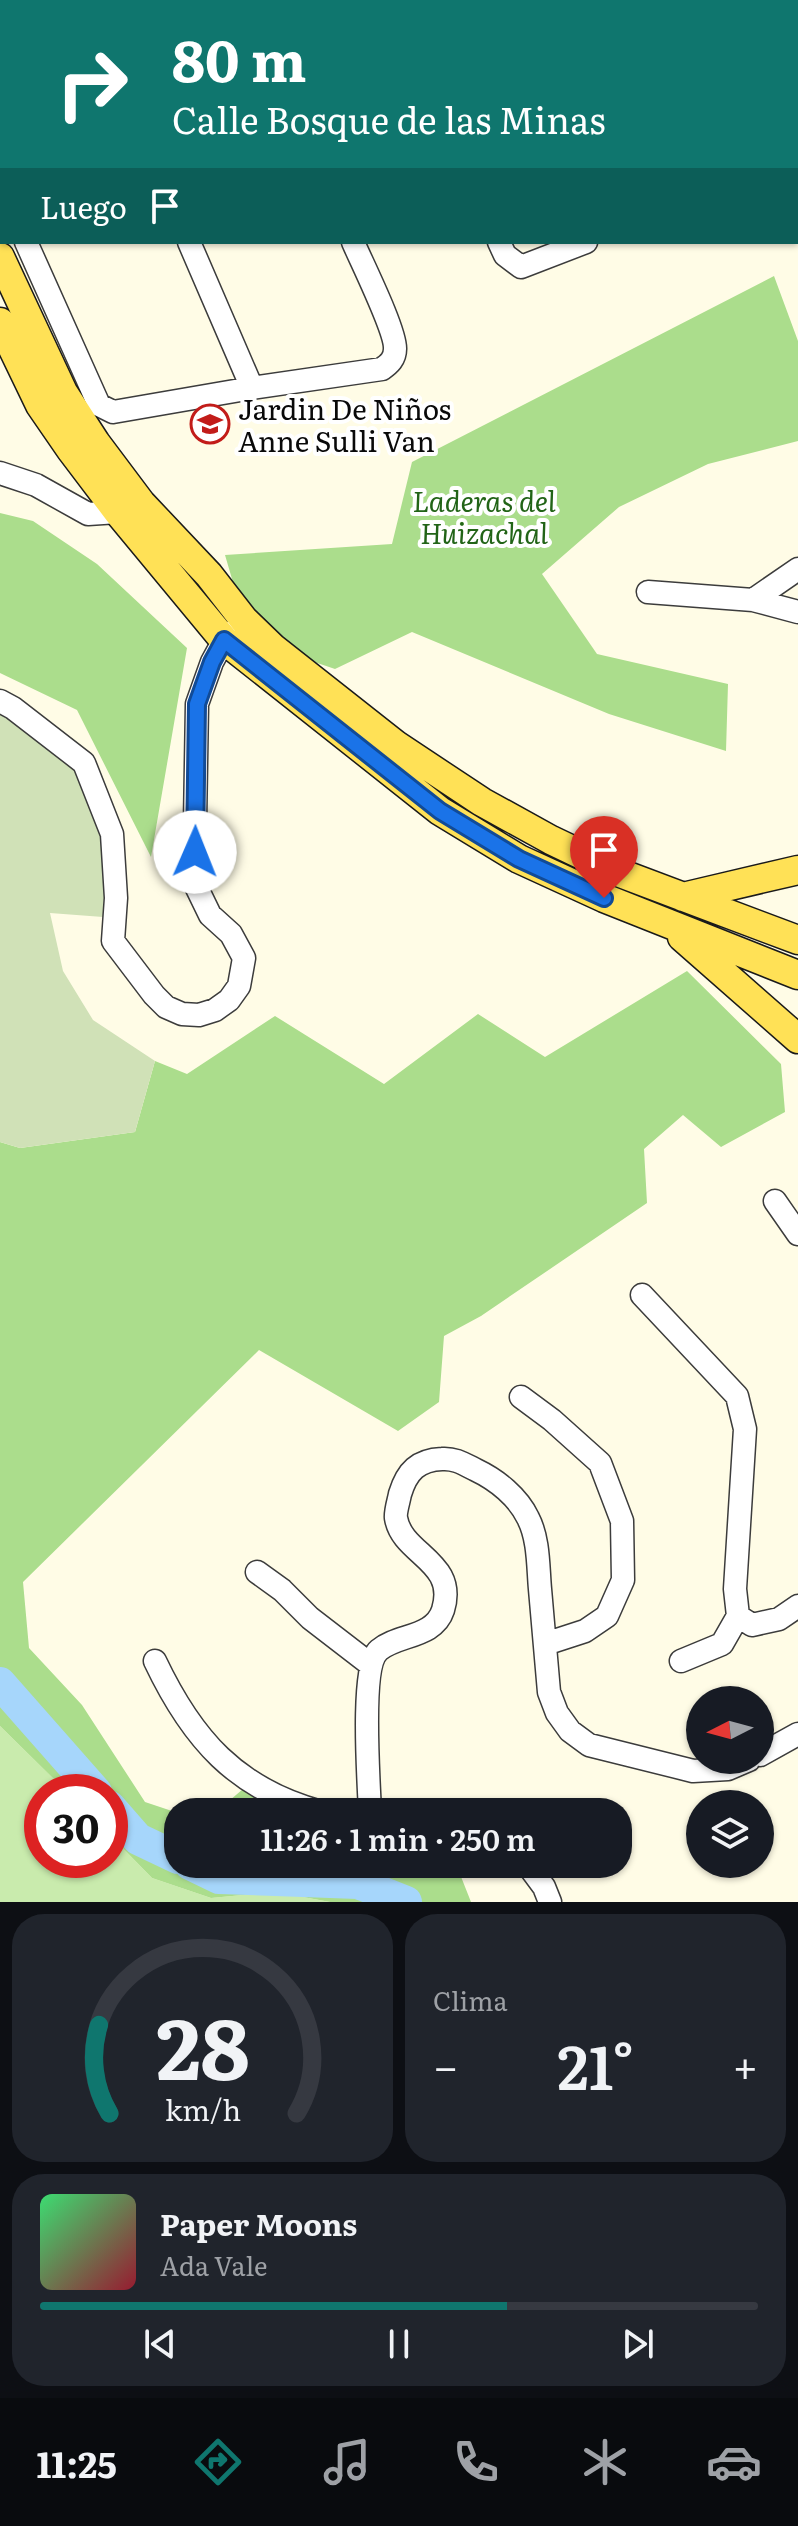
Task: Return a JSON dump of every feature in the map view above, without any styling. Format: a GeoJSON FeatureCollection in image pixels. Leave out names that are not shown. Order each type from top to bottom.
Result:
{"type":"FeatureCollection","features":[{"type":"Feature","properties":{"kind":"main road"},"geometry":{"type":"LineString","coordinates":[[0,257],[18,352],[63,392],[141,503],[209,575],[234,630],[273,648],[396,745],[482,802],[551,840],[620,873],[798,940]]}},
{"type":"Feature","properties":{"kind":"main road"},"geometry":{"type":"LineString","coordinates":[[0,322],[18,352],[40,405],[118,512],[234,630],[440,811],[519,859],[604,898],[798,975]]}},
{"type":"Feature","properties":{"kind":"main road"},"geometry":{"type":"LineString","coordinates":[[683,897],[798,870]]}},
{"type":"Feature","properties":{"kind":"main road"},"geometry":{"type":"LineString","coordinates":[[667,923],[798,1039]]}},
{"type":"Feature","properties":{"kind":"street"},"geometry":{"type":"LineString","coordinates":[[27,244],[99,405],[113,412],[382,369],[391,362],[394,341],[354,244]]}},
{"type":"Feature","properties":{"kind":"street"},"geometry":{"type":"LineString","coordinates":[[190,244],[252,388]]}},
{"type":"Feature","properties":{"kind":"street"},"geometry":{"type":"LineString","coordinates":[[502,248],[521,267],[581,244]]}},
{"type":"Feature","properties":{"kind":"street"},"geometry":{"type":"LineString","coordinates":[[0,473],[36,485],[88,514],[118,512]]}},
{"type":"Feature","properties":{"kind":"street"},"geometry":{"type":"LineString","coordinates":[[753,600],[798,569]]}},
{"type":"Feature","properties":{"kind":"street"},"geometry":{"type":"LineString","coordinates":[[648,592],[753,600],[798,612]]}},
{"type":"Feature","properties":{"kind":"street"},"geometry":{"type":"LineString","coordinates":[[0,701],[84,763],[112,834],[116,898],[113,941],[166,1007],[182,1014],[199,1015],[215,1010],[229,1000],[239,986],[244,958],[231,934],[210,915],[194,882],[197,704],[212,662],[234,630]]}},
{"type":"Feature","properties":{"kind":"street"},"geometry":{"type":"LineString","coordinates":[[775,1201],[798,1234]]}},
{"type":"Feature","properties":{"kind":"street"},"geometry":{"type":"LineString","coordinates":[[642,1295],[737,1396],[745,1429],[735,1589],[745,1620]]}},
{"type":"Feature","properties":{"kind":"street"},"geometry":{"type":"LineString","coordinates":[[521,1397],[600,1463],[622,1521],[623,1580],[607,1616],[585,1631],[545,1644]]}},
{"type":"Feature","properties":{"kind":"street"},"geometry":{"type":"LineString","coordinates":[[369,1798],[367,1734],[371,1665],[378,1651],[433,1626],[443,1610],[445,1585],[437,1568],[409,1542],[396,1517],[408,1474],[416,1464],[435,1459],[452,1458],[486,1474],[517,1500],[530,1521],[537,1548],[549,1692],[557,1713],[570,1731],[589,1745],[686,1769]]}},
{"type":"Feature","properties":{"kind":"street"},"geometry":{"type":"LineString","coordinates":[[257,1572],[371,1665]]}},
{"type":"Feature","properties":{"kind":"street"},"geometry":{"type":"LineString","coordinates":[[681,1661],[722,1644],[745,1620],[779,1619],[798,1606]]}},
{"type":"Feature","properties":{"kind":"street"},"geometry":{"type":"LineString","coordinates":[[155,1661],[172,1695],[232,1770],[280,1798]]}},
{"type":"Feature","properties":{"kind":"street"},"geometry":{"type":"LineString","coordinates":[[774,1747],[798,1734]]}},
{"type":"Feature","properties":{"kind":"street"},"geometry":{"type":"LineString","coordinates":[[537,1878],[550,1902]]}},
{"type":"Feature","properties":{"kind":"green space","name":"Laderas del Huizachal"},"geometry":{"type":"Polygon","coordinates":[[[774,276],[798,341],[798,441],[708,464],[619,507],[542,574],[597,654],[728,684],[726,751],[609,714],[412,632],[335,669],[273,648],[244,620],[225,555],[392,544],[412,462],[774,276]]]}},
{"type":"Feature","properties":{"kind":"green space"},"geometry":{"type":"Polygon","coordinates":[[[0,513],[33,521],[97,564],[187,648],[151,857],[77,710],[0,673],[0,513]]]}},
{"type":"Feature","properties":{"kind":"green space"},"geometry":{"type":"Polygon","coordinates":[[[0,711],[77,768],[107,839],[103,917],[50,913],[63,971],[93,1020],[155,1061],[135,1132],[20,1148],[0,1142],[0,711]]]}},
{"type":"Feature","properties":{"kind":"green space"},"geometry":{"type":"Polygon","coordinates":[[[687,971],[781,1064],[785,1112],[721,1147],[683,1115],[644,1149],[647,1203],[481,1316],[444,1336],[439,1402],[398,1431],[259,1350],[23,1582],[29,1648],[82,1705],[127,1774],[49,1774],[0,1726],[0,1142],[20,1148],[135,1132],[155,1061],[187,1074],[275,1016],[384,1084],[478,1014],[545,1057],[687,971]]]}},
{"type":"Feature","properties":{"kind":"green space"},"geometry":{"type":"Polygon","coordinates":[[[0,1726],[49,1774],[24,1774],[24,1878],[128,1878],[128,1853],[152,1878],[211,1898],[276,1892],[330,1902],[0,1902],[0,1726]]]}},
{"type":"Feature","properties":{"kind":"green space"},"geometry":{"type":"Polygon","coordinates":[[[128,1776],[145,1802],[164,1808],[164,1878],[462,1878],[471,1902],[330,1902],[276,1892],[211,1898],[152,1878],[128,1853],[128,1776]]]}},
{"type":"Feature","properties":{"kind":"green space"},"geometry":{"type":"Polygon","coordinates":[[[243,1789],[267,1798],[232,1798],[243,1789]]]}},
{"type":"Feature","properties":{"kind":"waterway"},"geometry":{"type":"LineString","coordinates":[[0,1683],[80,1774]]}},
{"type":"Feature","properties":{"kind":"waterway"},"geometry":{"type":"LineString","coordinates":[[128,1828],[138,1839],[164,1851]]}},
{"type":"Feature","properties":{"kind":"waterway"},"geometry":{"type":"LineString","coordinates":[[219,1878],[358,1883],[406,1902]]}},
{"type":"Feature","properties":{"kind":"place","name":"Jardin De Niños Anne Sulli Van"},"geometry":{"type":"Point","coordinates":[210,424]}},
{"type":"Feature","properties":{"kind":"route"},"geometry":{"type":"LineString","coordinates":[[195,852],[197,704],[212,662],[224,640],[440,811],[519,859],[604,898]]}}]}
